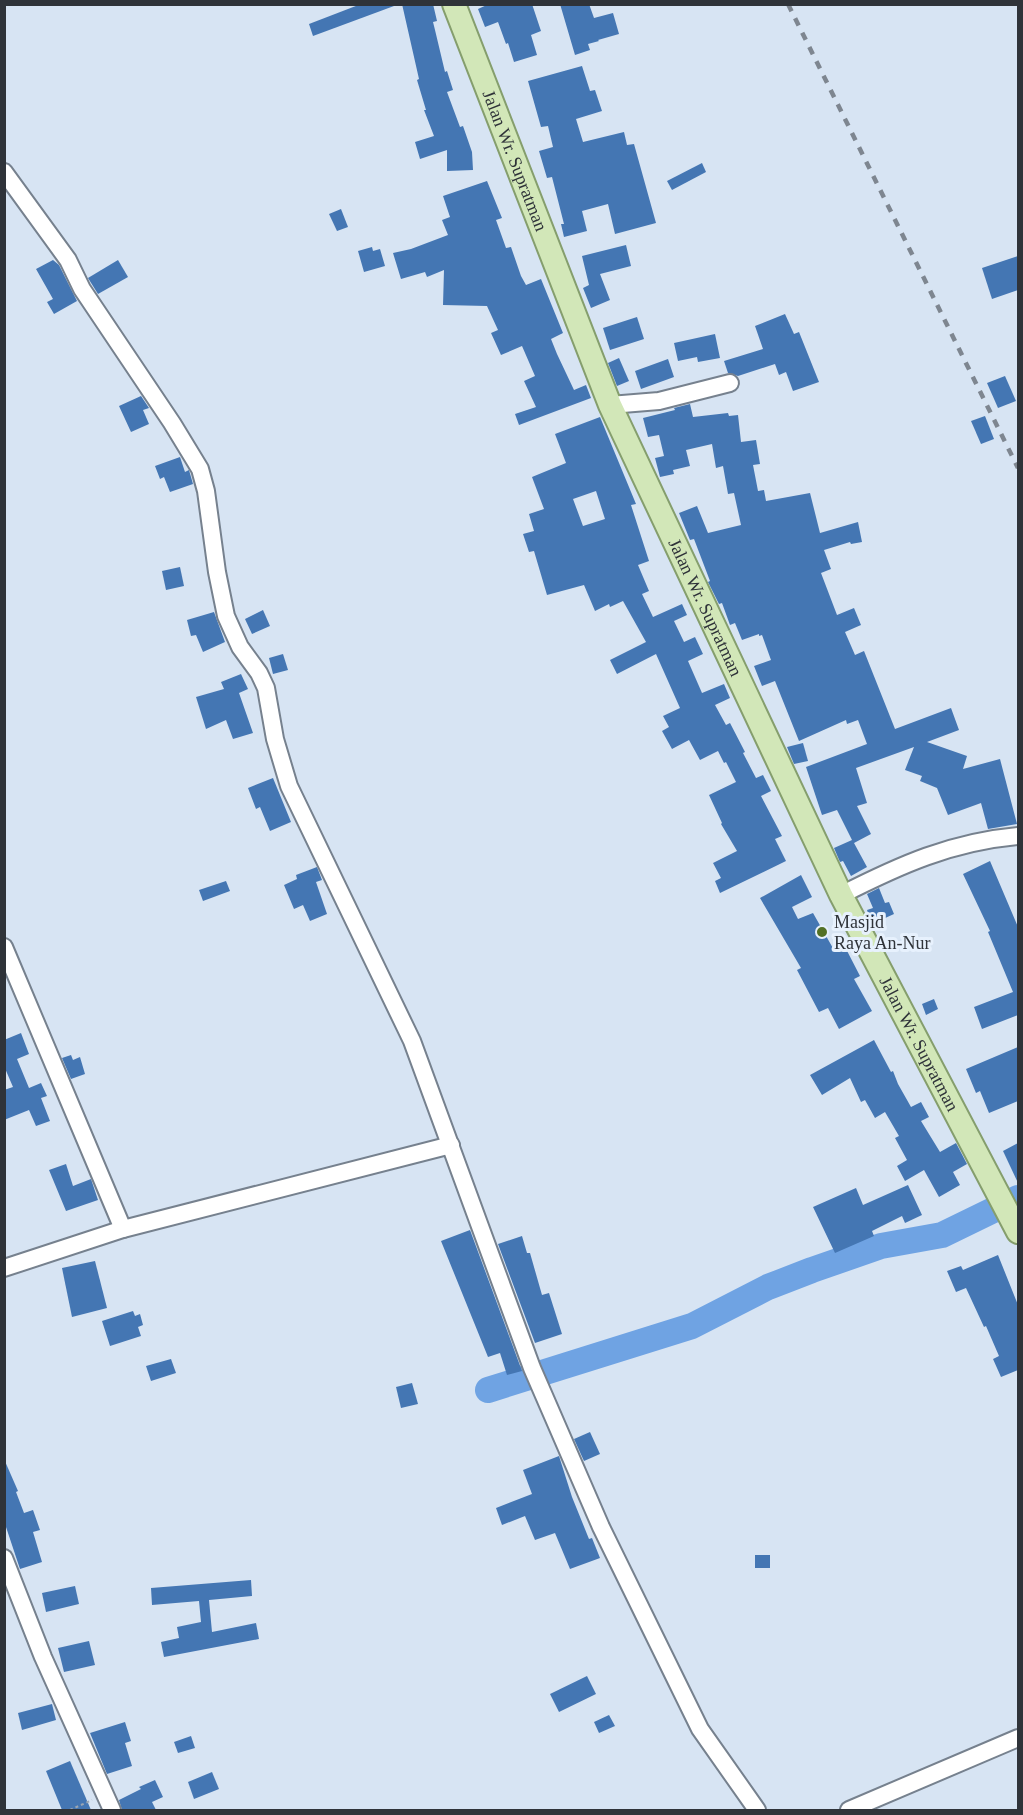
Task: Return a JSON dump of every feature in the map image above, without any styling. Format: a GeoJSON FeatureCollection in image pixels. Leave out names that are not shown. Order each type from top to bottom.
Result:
{"type":"FeatureCollection","features":[{"type":"Feature","properties":{"kind":"main road","name":"Jalan Wr. Supratman"},"geometry":{"type":"LineString","coordinates":[[454,4],[610,405],[841,895],[1017,1230]]}},
{"type":"Feature","properties":{"kind":"street"},"geometry":{"type":"LineString","coordinates":[[4,172],[68,260],[82,289],[172,423],[200,469],[206,491],[217,572],[226,616],[240,647],[259,673],[266,688],[275,739],[289,786],[412,1041],[535,1375],[601,1527],[706,1739],[757,1810]]}},
{"type":"Feature","properties":{"kind":"street"},"geometry":{"type":"LineString","coordinates":[[610,405],[659,401],[729,383]]}},
{"type":"Feature","properties":{"kind":"street"},"geometry":{"type":"LineString","coordinates":[[841,895],[911,861],[950,848],[972,842],[1018,836]]}},
{"type":"Feature","properties":{"kind":"street"},"geometry":{"type":"LineString","coordinates":[[4,947],[123,1229]]}},
{"type":"Feature","properties":{"kind":"street"},"geometry":{"type":"LineString","coordinates":[[4,1268],[123,1229],[450,1145]]}},
{"type":"Feature","properties":{"kind":"street"},"geometry":{"type":"LineString","coordinates":[[4,1558],[43,1657],[112,1810]]}},
{"type":"Feature","properties":{"kind":"street"},"geometry":{"type":"LineString","coordinates":[[849,1810],[1018,1738]]}},
{"type":"Feature","properties":{"kind":"path"},"geometry":{"type":"LineString","coordinates":[[70,1810],[104,1793]]}},
{"type":"Feature","properties":{"kind":"building"},"geometry":{"type":"Polygon","coordinates":[[[361,4],[394,6],[313,36],[309,24],[361,4]]]}},
{"type":"Feature","properties":{"kind":"building"},"geometry":{"type":"Polygon","coordinates":[[[402,4],[433,4],[437,21],[433,22],[445,72],[447,71],[453,90],[447,92],[472,152],[473,170],[447,171],[447,150],[420,159],[415,142],[434,136],[424,110],[426,110],[417,80],[419,79],[402,4]]]}},
{"type":"Feature","properties":{"kind":"building"},"geometry":{"type":"Polygon","coordinates":[[[489,4],[532,4],[541,31],[531,35],[537,55],[514,62],[498,22],[485,27],[478,9],[489,4]]]}},
{"type":"Feature","properties":{"kind":"building"},"geometry":{"type":"Polygon","coordinates":[[[560,4],[589,4],[594,18],[613,13],[619,34],[588,44],[590,50],[575,55],[560,4]]]}},
{"type":"Feature","properties":{"kind":"building"},"geometry":{"type":"Polygon","coordinates":[[[582,66],[590,91],[595,90],[602,111],[576,119],[583,142],[624,132],[627,145],[634,144],[656,223],[615,234],[608,204],[582,211],[587,231],[564,237],[561,224],[564,224],[552,177],[547,178],[539,151],[553,147],[548,126],[541,127],[528,81],[582,66]]]}},
{"type":"Feature","properties":{"kind":"building"},"geometry":{"type":"Polygon","coordinates":[[[702,163],[706,172],[672,190],[667,181],[702,163]]]}},
{"type":"Feature","properties":{"kind":"building"},"geometry":{"type":"Polygon","coordinates":[[[487,181],[502,218],[496,220],[506,248],[511,247],[521,276],[526,285],[541,279],[563,333],[551,339],[574,390],[586,385],[591,398],[519,425],[515,414],[536,407],[524,381],[535,376],[522,346],[501,355],[491,333],[498,330],[487,306],[443,305],[444,270],[427,277],[425,272],[401,279],[393,253],[448,235],[442,220],[450,217],[443,196],[487,181]]]}},
{"type":"Feature","properties":{"kind":"building"},"geometry":{"type":"Polygon","coordinates":[[[341,209],[348,227],[337,231],[329,214],[341,209]]]}},
{"type":"Feature","properties":{"kind":"building"},"geometry":{"type":"Polygon","coordinates":[[[626,245],[631,266],[600,274],[610,300],[591,308],[583,288],[589,285],[582,256],[626,245]]]}},
{"type":"Feature","properties":{"kind":"building"},"geometry":{"type":"Polygon","coordinates":[[[372,247],[373,251],[380,249],[385,266],[364,272],[358,251],[372,247]]]}},
{"type":"Feature","properties":{"kind":"building"},"geometry":{"type":"Polygon","coordinates":[[[1018,256],[1018,290],[992,299],[982,268],[1018,256]]]}},
{"type":"Feature","properties":{"kind":"building"},"geometry":{"type":"Polygon","coordinates":[[[53,260],[59,265],[77,301],[54,314],[47,302],[53,299],[36,269],[53,260]]]}},
{"type":"Feature","properties":{"kind":"building"},"geometry":{"type":"Polygon","coordinates":[[[118,260],[128,277],[98,294],[88,278],[118,260]]]}},
{"type":"Feature","properties":{"kind":"building"},"geometry":{"type":"Polygon","coordinates":[[[785,314],[794,334],[799,332],[819,382],[793,391],[786,372],[779,375],[775,364],[738,376],[728,373],[724,361],[763,349],[755,326],[785,314]]]}},
{"type":"Feature","properties":{"kind":"building"},"geometry":{"type":"Polygon","coordinates":[[[637,317],[644,339],[610,350],[603,328],[637,317]]]}},
{"type":"Feature","properties":{"kind":"building"},"geometry":{"type":"Polygon","coordinates":[[[715,334],[720,358],[698,362],[697,357],[678,361],[674,343],[715,334]]]}},
{"type":"Feature","properties":{"kind":"building"},"geometry":{"type":"Polygon","coordinates":[[[619,358],[629,381],[617,386],[608,363],[619,358]]]}},
{"type":"Feature","properties":{"kind":"building"},"geometry":{"type":"Polygon","coordinates":[[[668,359],[674,377],[641,389],[635,371],[668,359]]]}},
{"type":"Feature","properties":{"kind":"building"},"geometry":{"type":"Polygon","coordinates":[[[1005,376],[1016,401],[998,408],[987,383],[1005,376]]]}},
{"type":"Feature","properties":{"kind":"building"},"geometry":{"type":"Polygon","coordinates":[[[141,396],[149,408],[143,410],[149,424],[131,432],[119,406],[141,396]]]}},
{"type":"Feature","properties":{"kind":"building"},"geometry":{"type":"Polygon","coordinates":[[[690,404],[693,417],[728,413],[729,416],[738,415],[741,442],[756,440],[760,464],[753,465],[758,491],[764,490],[766,501],[810,493],[820,533],[858,522],[862,542],[851,544],[850,542],[824,550],[831,569],[821,573],[837,615],[854,608],[861,625],[845,632],[855,655],[864,651],[895,729],[951,708],[959,730],[927,742],[967,756],[963,769],[1000,759],[1017,824],[988,829],[981,803],[948,815],[937,788],[920,781],[922,776],[905,770],[914,747],[856,768],[867,803],[857,806],[871,834],[854,843],[867,867],[851,876],[843,861],[840,862],[834,848],[852,840],[837,810],[822,815],[806,767],[867,744],[858,720],[847,724],[846,720],[799,741],[775,681],[762,686],[754,666],[771,660],[762,635],[742,640],[735,623],[730,625],[722,603],[719,604],[708,582],[710,581],[694,539],[690,540],[679,513],[697,506],[708,533],[741,525],[734,493],[728,494],[723,466],[716,468],[712,444],[686,450],[690,466],[673,470],[674,474],[660,477],[655,458],[664,456],[659,435],[648,437],[643,418],[690,404]]]}},
{"type":"Feature","properties":{"kind":"building"},"geometry":{"type":"Polygon","coordinates":[[[985,416],[994,439],[981,444],[971,421],[985,416]]]}},
{"type":"Feature","properties":{"kind":"building"},"geometry":{"type":"Polygon","coordinates":[[[600,417],[636,504],[631,505],[649,561],[638,565],[649,591],[642,594],[653,617],[682,604],[687,615],[674,621],[684,642],[695,637],[703,654],[688,661],[702,693],[724,684],[730,698],[715,705],[726,725],[730,723],[756,778],[763,775],[771,791],[761,796],[782,836],[775,839],[786,861],[720,893],[715,881],[721,878],[713,863],[737,851],[721,824],[709,795],[736,782],[726,762],[724,763],[718,751],[700,760],[689,740],[672,749],[662,731],[669,727],[663,716],[680,708],[656,654],[617,674],[610,660],[646,642],[623,601],[610,607],[609,604],[595,611],[584,585],[547,595],[534,551],[529,552],[523,534],[534,531],[529,514],[544,509],[532,477],[566,463],[555,434],[600,417]],[[596,491],[573,499],[583,526],[605,519],[596,491]]]}},
{"type":"Feature","properties":{"kind":"building"},"geometry":{"type":"Polygon","coordinates":[[[180,457],[185,472],[189,470],[193,484],[170,492],[164,477],[160,479],[155,466],[180,457]]]}},
{"type":"Feature","properties":{"kind":"building"},"geometry":{"type":"Polygon","coordinates":[[[180,567],[184,586],[166,590],[162,571],[180,567]]]}},
{"type":"Feature","properties":{"kind":"building"},"geometry":{"type":"Polygon","coordinates":[[[263,610],[270,626],[252,634],[245,619],[263,610]]]}},
{"type":"Feature","properties":{"kind":"building"},"geometry":{"type":"Polygon","coordinates":[[[214,612],[225,642],[203,652],[196,635],[191,636],[187,620],[214,612]]]}},
{"type":"Feature","properties":{"kind":"building"},"geometry":{"type":"Polygon","coordinates":[[[283,654],[288,670],[273,674],[269,658],[283,654]]]}},
{"type":"Feature","properties":{"kind":"building"},"geometry":{"type":"Polygon","coordinates":[[[241,674],[248,689],[239,693],[253,733],[233,739],[226,720],[206,729],[196,697],[224,689],[221,682],[241,674]]]}},
{"type":"Feature","properties":{"kind":"building"},"geometry":{"type":"Polygon","coordinates":[[[803,743],[808,761],[794,764],[787,747],[803,743]]]}},
{"type":"Feature","properties":{"kind":"building"},"geometry":{"type":"Polygon","coordinates":[[[273,778],[291,822],[270,831],[260,807],[256,809],[248,788],[273,778]]]}},
{"type":"Feature","properties":{"kind":"building"},"geometry":{"type":"Polygon","coordinates":[[[990,861],[1018,927],[1018,1015],[982,1029],[974,1007],[1013,992],[988,932],[990,931],[963,874],[990,861]]]}},
{"type":"Feature","properties":{"kind":"building"},"geometry":{"type":"Polygon","coordinates":[[[317,867],[322,880],[316,882],[327,914],[310,921],[303,905],[294,909],[284,885],[297,879],[296,875],[317,867]]]}},
{"type":"Feature","properties":{"kind":"building"},"geometry":{"type":"Polygon","coordinates":[[[801,875],[812,897],[792,907],[798,919],[813,913],[834,950],[844,945],[860,976],[854,979],[872,1011],[839,1029],[828,1008],[819,1012],[797,970],[801,968],[760,898],[801,875]]]}},
{"type":"Feature","properties":{"kind":"building"},"geometry":{"type":"Polygon","coordinates":[[[226,881],[230,891],[203,901],[199,890],[226,881]]]}},
{"type":"Feature","properties":{"kind":"building"},"geometry":{"type":"Polygon","coordinates":[[[879,888],[885,903],[889,902],[894,914],[872,924],[867,910],[873,908],[867,894],[879,888]]]}},
{"type":"Feature","properties":{"kind":"building"},"geometry":{"type":"Polygon","coordinates":[[[934,999],[938,1009],[926,1015],[922,1004],[934,999]]]}},
{"type":"Feature","properties":{"kind":"building"},"geometry":{"type":"Polygon","coordinates":[[[21,1033],[29,1054],[17,1059],[29,1088],[41,1083],[47,1096],[41,1098],[50,1121],[36,1126],[29,1110],[4,1120],[4,1090],[13,1087],[4,1066],[4,1040],[21,1033]]]}},
{"type":"Feature","properties":{"kind":"building"},"geometry":{"type":"Polygon","coordinates":[[[874,1040],[911,1107],[921,1102],[929,1117],[921,1121],[940,1152],[956,1143],[967,1164],[953,1172],[960,1185],[939,1197],[924,1170],[905,1181],[897,1166],[907,1160],[895,1138],[899,1136],[885,1112],[875,1118],[865,1100],[861,1102],[850,1078],[822,1095],[810,1075],[874,1040]]]}},
{"type":"Feature","properties":{"kind":"building"},"geometry":{"type":"Polygon","coordinates":[[[1018,1047],[1018,1101],[989,1113],[980,1091],[976,1093],[966,1069],[1018,1047]]]}},
{"type":"Feature","properties":{"kind":"building"},"geometry":{"type":"Polygon","coordinates":[[[71,1055],[73,1060],[80,1057],[85,1074],[71,1079],[62,1058],[71,1055]]]}},
{"type":"Feature","properties":{"kind":"building"},"geometry":{"type":"Polygon","coordinates":[[[1018,1143],[1018,1183],[1003,1151],[1018,1143]]]}},
{"type":"Feature","properties":{"kind":"building"},"geometry":{"type":"Polygon","coordinates":[[[66,1164],[73,1186],[91,1179],[98,1200],[66,1211],[49,1170],[66,1164]]]}},
{"type":"Feature","properties":{"kind":"building"},"geometry":{"type":"Polygon","coordinates":[[[908,1185],[922,1215],[905,1223],[902,1216],[872,1231],[874,1236],[835,1253],[813,1207],[856,1188],[863,1205],[908,1185]]]}},
{"type":"Feature","properties":{"kind":"building"},"geometry":{"type":"Polygon","coordinates":[[[470,1230],[522,1371],[507,1375],[500,1353],[488,1357],[441,1241],[470,1230]]]}},
{"type":"Feature","properties":{"kind":"building"},"geometry":{"type":"Polygon","coordinates":[[[522,1236],[527,1253],[530,1253],[542,1295],[549,1293],[562,1334],[535,1343],[498,1244],[522,1236]]]}},
{"type":"Feature","properties":{"kind":"building"},"geometry":{"type":"Polygon","coordinates":[[[998,1255],[1018,1305],[1018,1370],[1001,1377],[993,1359],[999,1356],[986,1326],[984,1327],[966,1288],[956,1292],[947,1271],[961,1266],[963,1270],[998,1255]]]}},
{"type":"Feature","properties":{"kind":"building"},"geometry":{"type":"Polygon","coordinates":[[[95,1261],[107,1308],[72,1317],[62,1268],[95,1261]]]}},
{"type":"Feature","properties":{"kind":"building"},"geometry":{"type":"Polygon","coordinates":[[[133,1311],[135,1316],[140,1314],[143,1325],[138,1327],[141,1336],[110,1346],[102,1321],[133,1311]]]}},
{"type":"Feature","properties":{"kind":"building"},"geometry":{"type":"Polygon","coordinates":[[[171,1359],[176,1373],[151,1381],[146,1366],[171,1359]]]}},
{"type":"Feature","properties":{"kind":"building"},"geometry":{"type":"Polygon","coordinates":[[[412,1383],[418,1404],[401,1408],[396,1387],[412,1383]]]}},
{"type":"Feature","properties":{"kind":"building"},"geometry":{"type":"Polygon","coordinates":[[[590,1432],[600,1454],[584,1461],[574,1439],[590,1432]]]}},
{"type":"Feature","properties":{"kind":"building"},"geometry":{"type":"Polygon","coordinates":[[[559,1456],[572,1497],[589,1539],[592,1538],[600,1558],[570,1569],[555,1533],[535,1540],[525,1516],[502,1525],[496,1508],[532,1494],[523,1470],[559,1456]]]}},
{"type":"Feature","properties":{"kind":"building"},"geometry":{"type":"Polygon","coordinates":[[[4,1459],[18,1491],[16,1492],[24,1513],[33,1510],[40,1530],[33,1532],[42,1562],[20,1569],[4,1521],[4,1459]]]}},
{"type":"Feature","properties":{"kind":"building"},"geometry":{"type":"Polygon","coordinates":[[[755,1555],[770,1555],[770,1568],[755,1568],[755,1555]]]}},
{"type":"Feature","properties":{"kind":"building"},"geometry":{"type":"Polygon","coordinates":[[[251,1580],[252,1596],[209,1600],[212,1632],[256,1623],[259,1639],[164,1657],[161,1642],[179,1638],[177,1627],[201,1622],[199,1601],[152,1605],[151,1588],[251,1580]]]}},
{"type":"Feature","properties":{"kind":"building"},"geometry":{"type":"Polygon","coordinates":[[[75,1586],[79,1604],[46,1612],[42,1593],[75,1586]]]}},
{"type":"Feature","properties":{"kind":"building"},"geometry":{"type":"Polygon","coordinates":[[[89,1641],[95,1665],[64,1672],[58,1648],[89,1641]]]}},
{"type":"Feature","properties":{"kind":"building"},"geometry":{"type":"Polygon","coordinates":[[[587,1676],[596,1694],[559,1712],[550,1694],[587,1676]]]}},
{"type":"Feature","properties":{"kind":"building"},"geometry":{"type":"Polygon","coordinates":[[[52,1704],[56,1720],[22,1730],[18,1713],[52,1704]]]}},
{"type":"Feature","properties":{"kind":"building"},"geometry":{"type":"Polygon","coordinates":[[[609,1715],[615,1726],[599,1733],[594,1722],[609,1715]]]}},
{"type":"Feature","properties":{"kind":"building"},"geometry":{"type":"Polygon","coordinates":[[[125,1722],[131,1741],[125,1743],[132,1766],[107,1774],[90,1733],[125,1722]]]}},
{"type":"Feature","properties":{"kind":"building"},"geometry":{"type":"Polygon","coordinates":[[[191,1736],[195,1748],[178,1753],[174,1742],[191,1736]]]}},
{"type":"Feature","properties":{"kind":"building"},"geometry":{"type":"Polygon","coordinates":[[[70,1761],[91,1810],[62,1810],[46,1771],[70,1761]]]}},
{"type":"Feature","properties":{"kind":"building"},"geometry":{"type":"Polygon","coordinates":[[[212,1772],[219,1789],[194,1799],[188,1782],[212,1772]]]}},
{"type":"Feature","properties":{"kind":"building"},"geometry":{"type":"Polygon","coordinates":[[[155,1780],[163,1797],[152,1802],[156,1810],[122,1810],[119,1800],[155,1780]]]}},
{"type":"Feature","properties":{"kind":"waterway"},"geometry":{"type":"LineString","coordinates":[[488,1390],[692,1326],[768,1287],[881,1246],[942,1235],[1018,1198]]}},
{"type":"Feature","properties":{"kind":"railway"},"geometry":{"type":"LineString","coordinates":[[788,4],[1018,468]]}},
{"type":"Feature","properties":{"kind":"place","name":"Masjid Raya An-Nur"},"geometry":{"type":"Point","coordinates":[822,932]}}]}
